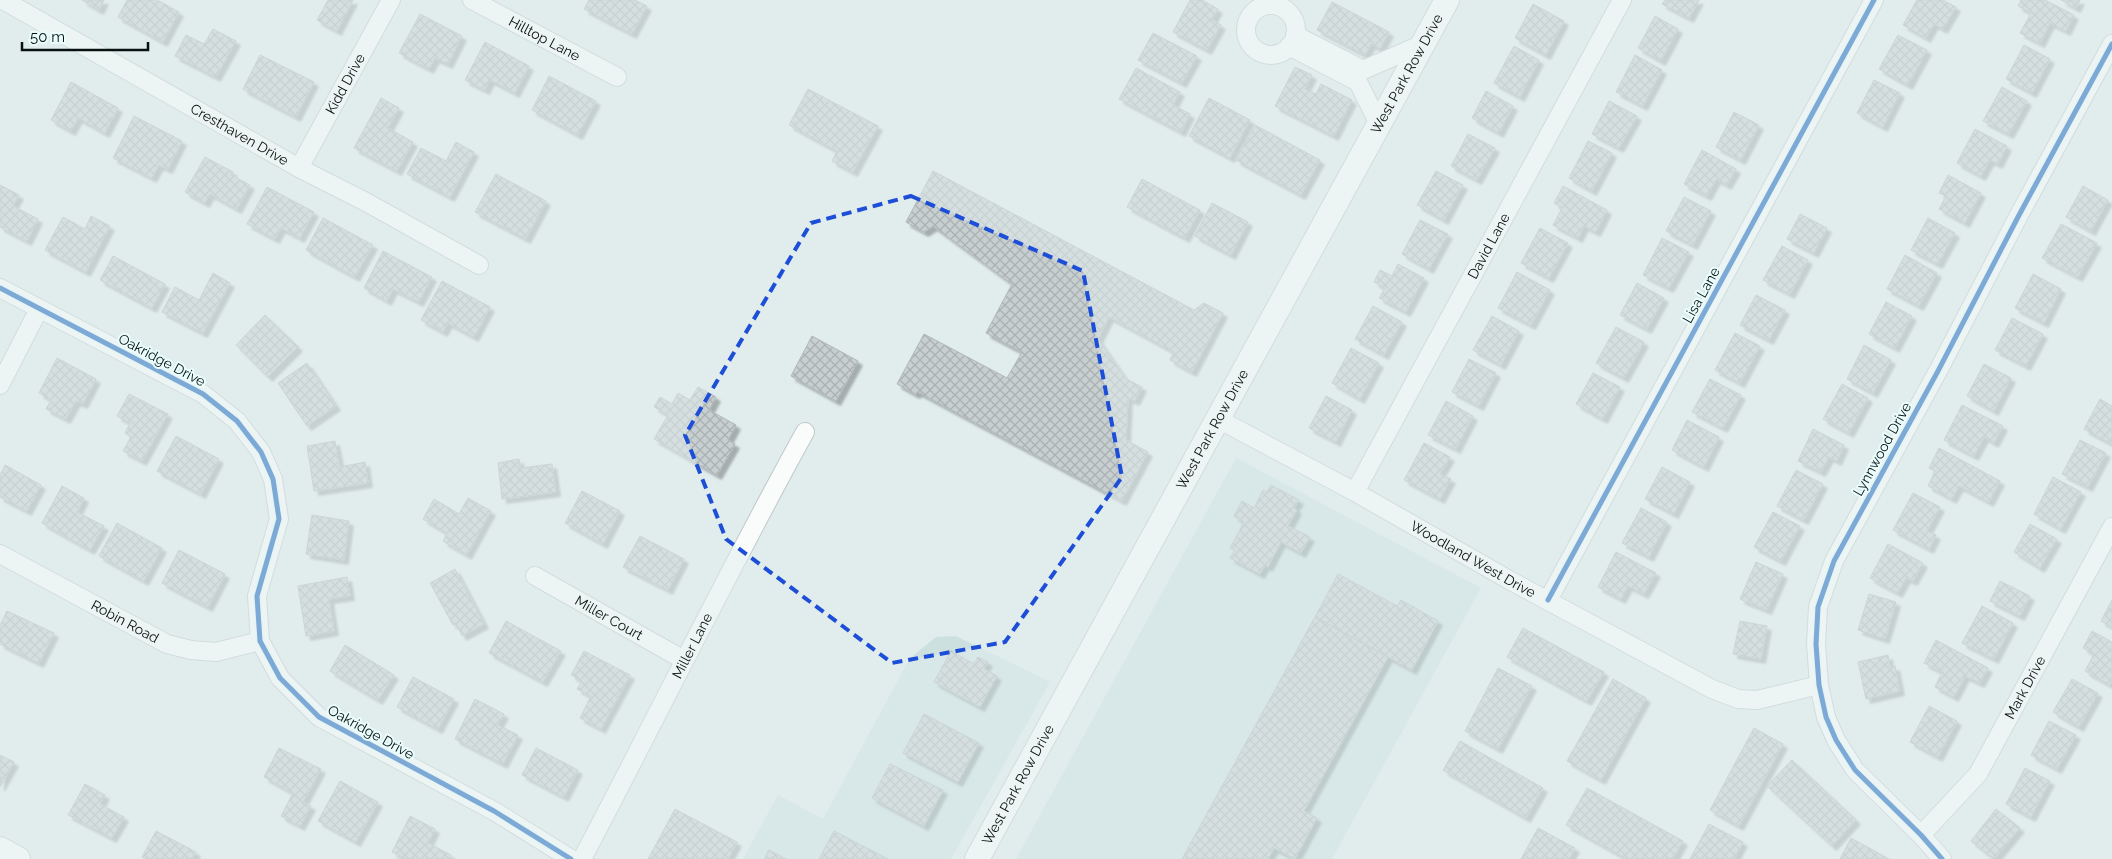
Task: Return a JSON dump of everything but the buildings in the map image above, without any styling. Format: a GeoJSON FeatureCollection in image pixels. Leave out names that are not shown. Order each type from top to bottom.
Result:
{"type":"FeatureCollection","features":[{"type":"Feature","properties":{"kind":"main road","name":"West Park Row Drive"},"geometry":{"type":"LineString","coordinates":[[977,859],[1447,0]]}},
{"type":"Feature","properties":{"kind":"main road"},"geometry":{"type":"LineString","coordinates":[[0,849],[18,859]]}},
{"type":"Feature","properties":{"kind":"street","name":"Kidd Drive"},"geometry":{"type":"LineString","coordinates":[[298,168],[391,0]]}},
{"type":"Feature","properties":{"kind":"street","name":"Hilltop Lane"},"geometry":{"type":"LineString","coordinates":[[472,0],[617,77]]}},
{"type":"Feature","properties":{"kind":"street","name":"David Lane"},"geometry":{"type":"LineString","coordinates":[[1355,492],[1622,0]]}},
{"type":"Feature","properties":{"kind":"street","name":"Lisa Lane"},"geometry":{"type":"LineString","coordinates":[[1548,600],[1874,0]]}},
{"type":"Feature","properties":{"kind":"street","name":"Cresthaven Drive"},"geometry":{"type":"LineString","coordinates":[[13,3],[298,168],[366,202],[479,265]]}},
{"type":"Feature","properties":{"kind":"street"},"geometry":{"type":"LineString","coordinates":[[1292,41],[1361,76],[1379,124]]}},
{"type":"Feature","properties":{"kind":"street"},"geometry":{"type":"LineString","coordinates":[[1361,76],[1423,44]]}},
{"type":"Feature","properties":{"kind":"street","name":"Lynnwood Drive"},"geometry":{"type":"LineString","coordinates":[[1942,859],[1921,835],[1855,770],[1836,740],[1826,717],[1819,685],[1816,644],[1818,607],[1834,561],[1938,371],[2018,216],[2112,44]]}},
{"type":"Feature","properties":{"kind":"street","name":"Oakridge Drive"},"geometry":{"type":"LineString","coordinates":[[0,288],[203,394],[220,405],[237,421],[260,452],[273,479],[279,519],[257,596],[260,641],[280,678],[319,717],[494,811],[571,859]]}},
{"type":"Feature","properties":{"kind":"street"},"geometry":{"type":"LineString","coordinates":[[0,385],[39,309]]}},
{"type":"Feature","properties":{"kind":"street","name":"Woodland West Drive"},"geometry":{"type":"LineString","coordinates":[[1218,419],[1355,492],[1691,679],[1738,699],[1757,700],[1819,685]]}},
{"type":"Feature","properties":{"kind":"street","name":"Miller Lane"},"geometry":{"type":"LineString","coordinates":[[582,859],[647,737],[684,660],[805,432]]}},
{"type":"Feature","properties":{"kind":"street","name":"Mark Drive"},"geometry":{"type":"LineString","coordinates":[[1921,835],[1978,774],[2112,527]]}},
{"type":"Feature","properties":{"kind":"street","name":"Robin Road"},"geometry":{"type":"LineString","coordinates":[[0,554],[167,644],[191,650],[216,652],[260,641]]}},
{"type":"Feature","properties":{"kind":"street","name":"Miller Court"},"geometry":{"type":"LineString","coordinates":[[535,576],[684,660]]}},
{"type":"Feature","properties":{"kind":"highlighted area"},"geometry":{"type":"Polygon","coordinates":[[[911,196],[1083,271],[1122,477],[1005,642],[892,663],[726,539],[685,435],[811,223],[911,196]]]}},
{"type":"Feature","properties":{"kind":"shaded area"},"geometry":{"type":"Polygon","coordinates":[[[1236,458],[1481,588],[1332,859],[1016,859],[1236,458]]]}},
{"type":"Feature","properties":{"kind":"shaded area"},"geometry":{"type":"Polygon","coordinates":[[[956,636],[1050,682],[951,859],[743,859],[778,795],[823,819],[910,658],[936,637],[956,636]]]}},
{"type":"Feature","properties":{"kind":"cycle path"},"geometry":{"type":"LineString","coordinates":[[1548,600],[1874,0]]}},
{"type":"Feature","properties":{"kind":"cycle path"},"geometry":{"type":"LineString","coordinates":[[1942,859],[1921,835],[1855,770],[1836,740],[1826,717],[1819,685],[1816,644],[1818,607],[1834,561],[1938,371],[2018,217],[2112,44]]}},
{"type":"Feature","properties":{"kind":"cycle path"},"geometry":{"type":"LineString","coordinates":[[0,288],[203,394],[237,421],[261,452],[273,479],[279,519],[257,596],[260,641],[280,678],[319,717],[494,811],[571,859]]}}]}
